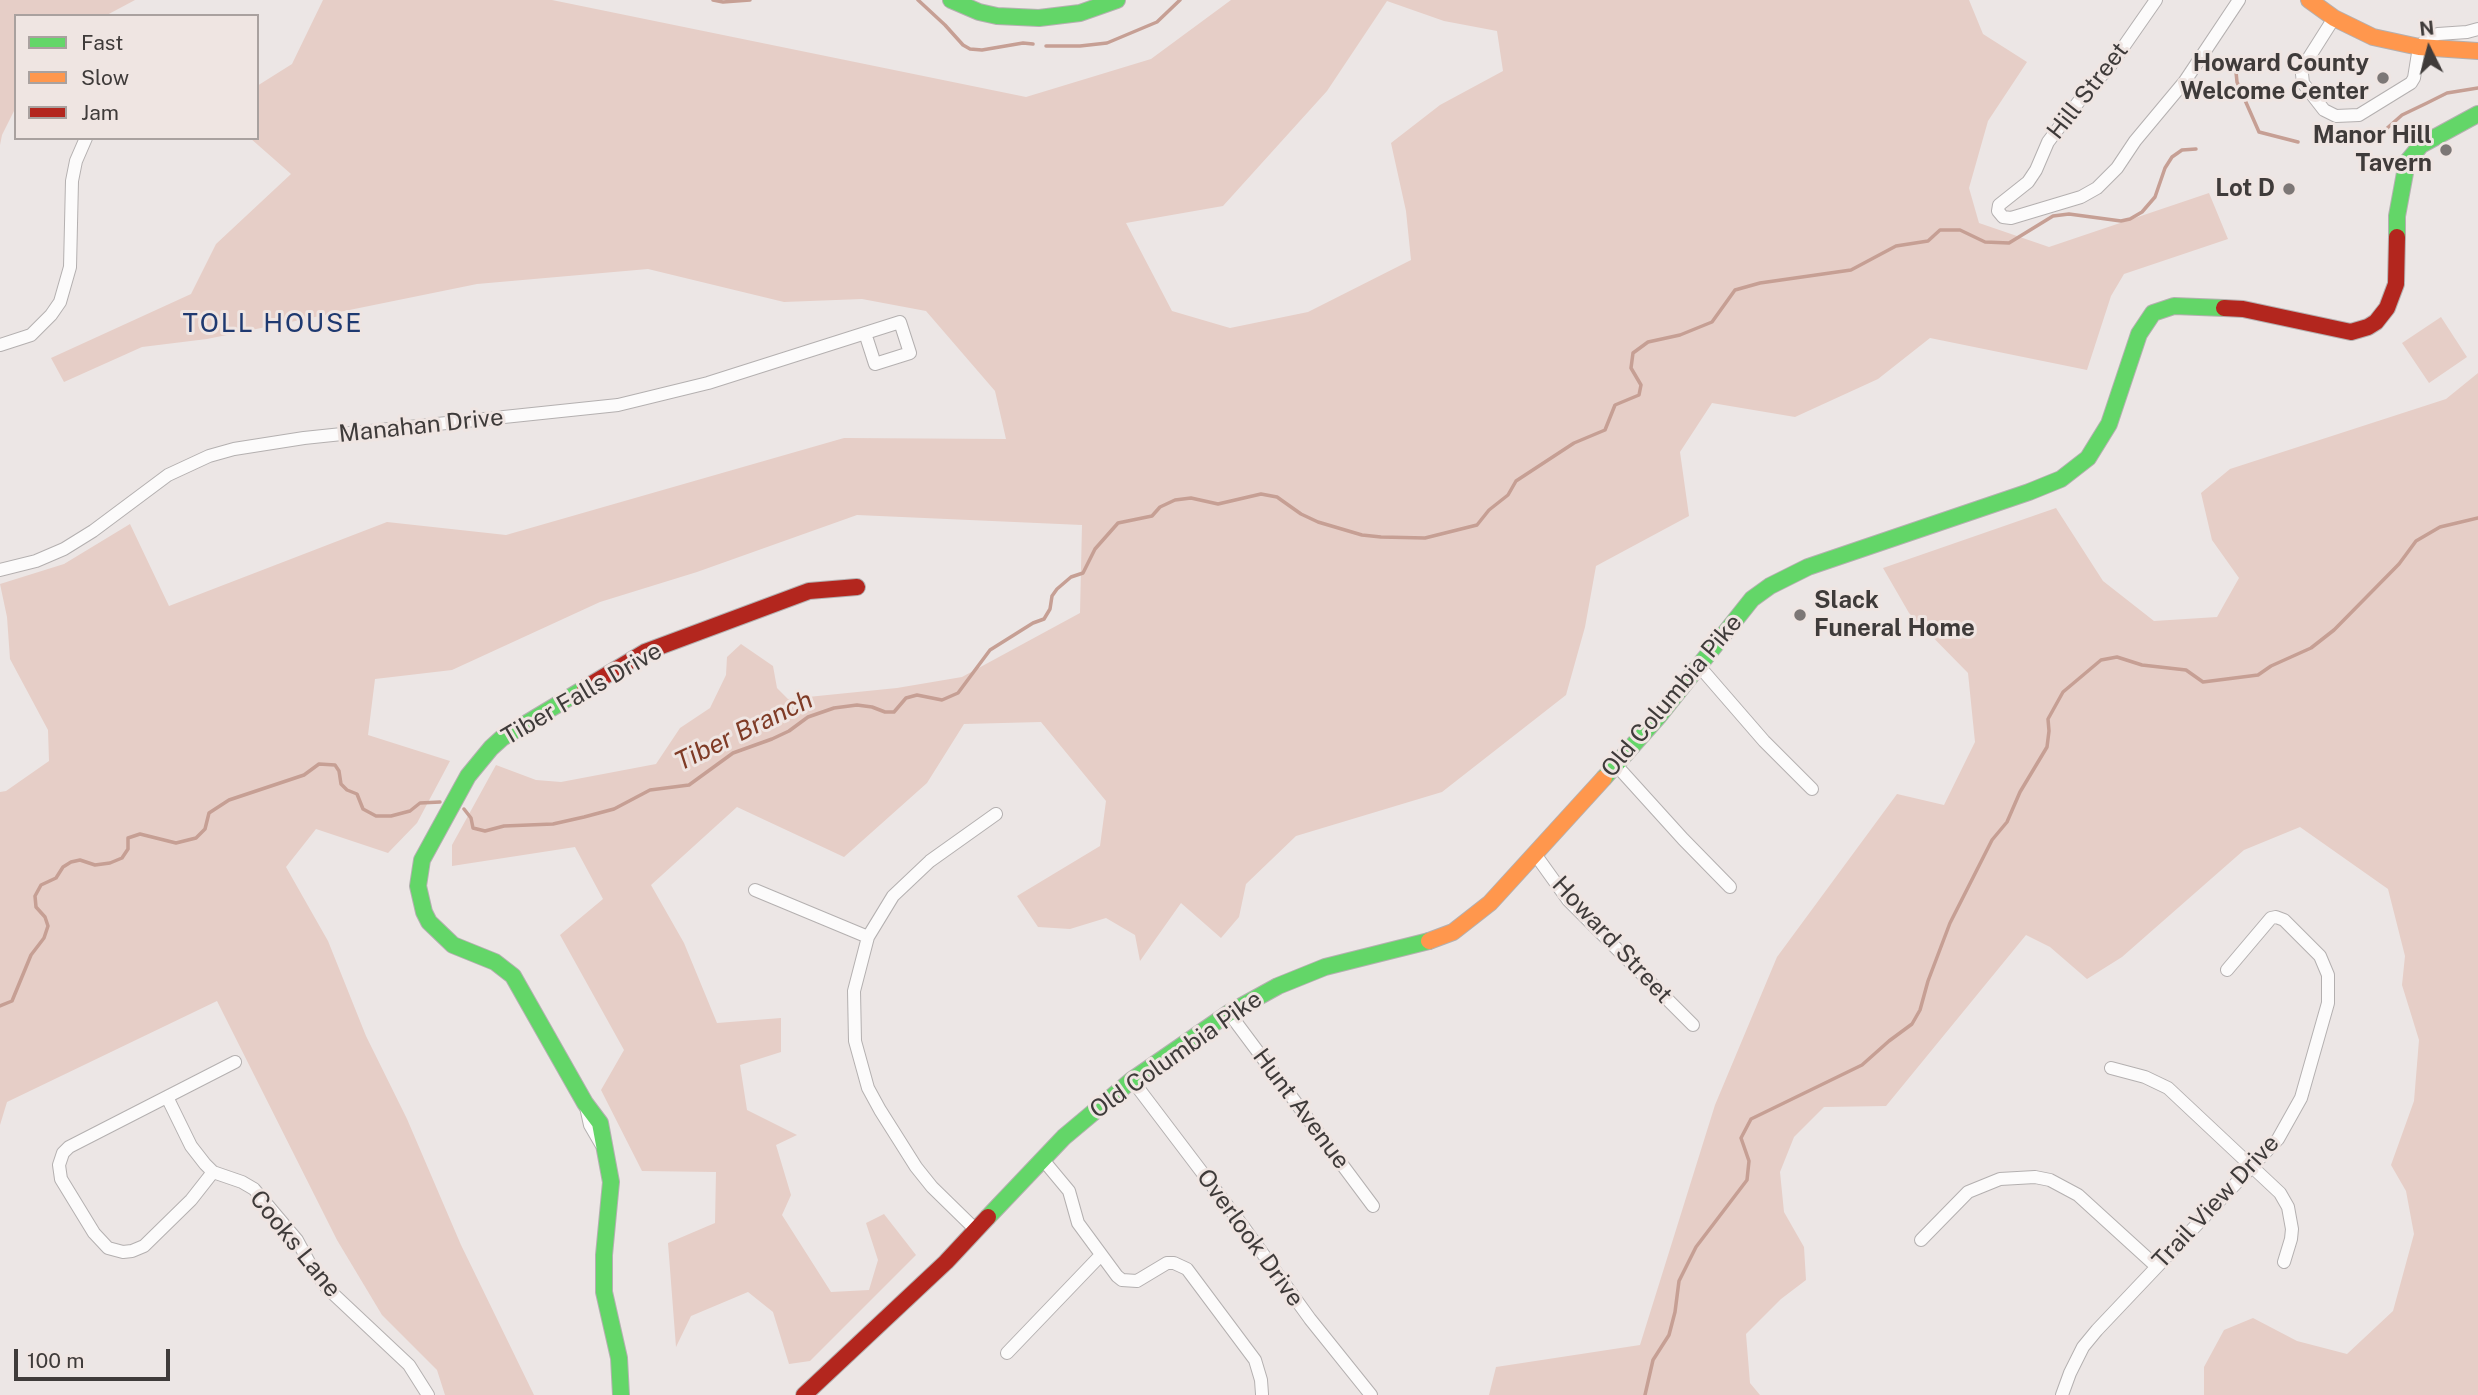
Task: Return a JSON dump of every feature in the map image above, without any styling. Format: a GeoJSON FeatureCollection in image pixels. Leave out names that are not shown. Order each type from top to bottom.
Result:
{"type":"FeatureCollection","features":[{"type":"Feature","properties":{"kind":"street"},"geometry":{"type":"LineString","coordinates":[[951,0],[979,12],[997,16],[1039,18],[1080,13],[1117,0]]}},
{"type":"Feature","properties":{"kind":"street","name":"Hill Street"},"geometry":{"type":"LineString","coordinates":[[2156,0],[2108,69],[2074,106],[2048,142],[2028,182],[1999,205],[1999,214],[2003,217],[2011,218],[2081,197],[2097,188],[2117,168],[2185,81],[2239,0]]}},
{"type":"Feature","properties":{"kind":"street"},"geometry":{"type":"LineString","coordinates":[[2309,0],[2334,18],[2373,37],[2419,47],[2478,51]]}},
{"type":"Feature","properties":{"kind":"street"},"geometry":{"type":"LineString","coordinates":[[2334,18],[2303,67],[2302,74],[2304,83],[2324,110],[2336,116],[2359,115],[2411,83],[2419,47],[2429,37],[2478,29]]}},
{"type":"Feature","properties":{"kind":"street","name":"Old Columbia Pike"},"geometry":{"type":"LineString","coordinates":[[804,1395],[977,1231],[1074,1128],[1132,1080],[1229,1013],[1302,975],[1433,940],[1453,932],[1490,903],[1616,765],[1752,600],[1787,576],[1808,567],[2029,492],[2061,479],[2076,469],[2088,458],[2109,424],[2145,322],[2152,313],[2161,309],[2197,306],[2243,309],[2339,331],[2351,332],[2368,327],[2387,308],[2396,284],[2398,216],[2407,162],[2421,145],[2478,114]]}},
{"type":"Feature","properties":{"kind":"street"},"geometry":{"type":"LineString","coordinates":[[0,345],[31,335],[60,302],[70,267],[72,181],[76,161],[85,140]]}},
{"type":"Feature","properties":{"kind":"street","name":"Manahan Drive"},"geometry":{"type":"LineString","coordinates":[[0,570],[36,561],[64,548],[93,531],[168,475],[209,456],[234,449],[304,438],[618,405],[709,383],[865,333]]}},
{"type":"Feature","properties":{"kind":"street","name":"Tiber Falls Drive"},"geometry":{"type":"LineString","coordinates":[[621,1395],[619,1358],[604,1292],[604,1255],[611,1198],[600,1123],[585,1103],[513,976],[495,962],[453,945],[429,922],[418,886],[419,872],[427,848],[468,776],[502,738],[629,661],[657,648],[809,591],[857,587]]}},
{"type":"Feature","properties":{"kind":"street"},"geometry":{"type":"LineString","coordinates":[[1699,666],[1765,741],[1812,789]]}},
{"type":"Feature","properties":{"kind":"street"},"geometry":{"type":"LineString","coordinates":[[1616,765],[1730,887]]}},
{"type":"Feature","properties":{"kind":"street"},"geometry":{"type":"LineString","coordinates":[[977,1231],[932,1187],[916,1167],[868,1088],[855,1041],[854,991],[868,937],[893,897],[930,861],[996,814]]}},
{"type":"Feature","properties":{"kind":"street","name":"Howard Street"},"geometry":{"type":"LineString","coordinates":[[1535,853],[1569,900],[1693,1025]]}},
{"type":"Feature","properties":{"kind":"street"},"geometry":{"type":"LineString","coordinates":[[755,890],[868,937]]}},
{"type":"Feature","properties":{"kind":"street","name":"Trail View Drive"},"geometry":{"type":"LineString","coordinates":[[2063,1395],[2083,1347],[2155,1266],[2278,1139],[2301,1098],[2329,1003],[2328,975],[2320,956],[2284,920],[2276,917],[2271,918],[2227,970]]}},
{"type":"Feature","properties":{"kind":"street","name":"Hunt Avenue"},"geometry":{"type":"LineString","coordinates":[[1229,1013],[1373,1206]]}},
{"type":"Feature","properties":{"kind":"street"},"geometry":{"type":"LineString","coordinates":[[214,1172],[191,1200],[144,1245],[132,1251],[116,1251],[108,1248],[78,1210],[59,1172],[63,1153],[235,1062]]}},
{"type":"Feature","properties":{"kind":"street"},"geometry":{"type":"LineString","coordinates":[[2111,1068],[2145,1077],[2168,1088],[2280,1193],[2288,1207],[2291,1239],[2284,1262]]}},
{"type":"Feature","properties":{"kind":"street","name":"Overlook Drive"},"geometry":{"type":"LineString","coordinates":[[1132,1080],[1310,1319],[1371,1395]]}},
{"type":"Feature","properties":{"kind":"street","name":"Cooks Lane"},"geometry":{"type":"LineString","coordinates":[[167,1097],[191,1146],[214,1172],[254,1189],[297,1240],[327,1288],[409,1365],[428,1395]]}},
{"type":"Feature","properties":{"kind":"street"},"geometry":{"type":"LineString","coordinates":[[1044,1161],[1069,1191],[1078,1223],[1100,1256],[1122,1280],[1137,1281],[1167,1263],[1187,1269],[1255,1360],[1262,1394]]}},
{"type":"Feature","properties":{"kind":"street"},"geometry":{"type":"LineString","coordinates":[[1921,1240],[1957,1202],[1976,1188],[2000,1179],[2035,1177],[2050,1180],[2078,1195],[2155,1266]]}},
{"type":"Feature","properties":{"kind":"street"},"geometry":{"type":"LineString","coordinates":[[1007,1353],[1100,1256]]}},
{"type":"Feature","properties":{"kind":"shaded area"},"geometry":{"type":"Polygon","coordinates":[[[0,0],[135,0],[109,14],[14,14],[14,111],[0,145],[0,0]]]}},
{"type":"Feature","properties":{"kind":"shaded area"},"geometry":{"type":"Polygon","coordinates":[[[323,0],[552,0],[1026,97],[1151,59],[1231,0],[1969,0],[1983,34],[2027,62],[1988,121],[1969,188],[1979,223],[2049,247],[2209,193],[2228,239],[2124,274],[2111,296],[2087,370],[1930,338],[1878,379],[1795,417],[1712,403],[1680,452],[1689,516],[1596,566],[1585,627],[1566,695],[1442,792],[1296,836],[1246,884],[1239,917],[1221,938],[1181,903],[1140,961],[1135,935],[1106,918],[1070,929],[1038,927],[1017,896],[1100,846],[1106,801],[1041,722],[964,724],[927,783],[844,857],[737,807],[651,885],[684,943],[717,1023],[781,1018],[781,1052],[740,1065],[747,1110],[797,1135],[776,1145],[791,1195],[782,1215],[831,1292],[869,1290],[878,1260],[866,1223],[884,1214],[916,1255],[810,1361],[789,1364],[773,1312],[748,1292],[691,1316],[676,1347],[668,1243],[715,1223],[716,1172],[642,1171],[601,1090],[624,1050],[560,935],[603,899],[575,847],[452,866],[452,845],[496,765],[536,780],[561,782],[656,764],[680,728],[710,708],[726,675],[727,657],[741,644],[773,666],[777,688],[788,699],[897,688],[962,677],[1080,613],[1082,525],[857,515],[697,572],[600,602],[452,670],[375,679],[368,735],[450,761],[417,823],[388,853],[316,829],[286,867],[328,941],[366,1036],[407,1119],[461,1245],[534,1395],[445,1395],[437,1370],[382,1315],[337,1240],[217,1001],[7,1102],[0,1125],[0,792],[6,791],[49,761],[48,730],[10,659],[7,617],[0,584],[64,564],[130,524],[169,606],[387,522],[506,535],[844,438],[1006,439],[995,391],[926,311],[862,299],[784,302],[648,269],[477,284],[207,339],[142,347],[64,382],[51,358],[191,294],[216,244],[291,174],[252,140],[259,140],[259,85],[292,64],[323,0]],[[1387,1],[1327,91],[1223,206],[1126,223],[1172,311],[1230,328],[1308,312],[1411,260],[1406,211],[1391,143],[1440,105],[1503,71],[1497,31],[1444,21],[1387,1]]]}},
{"type":"Feature","properties":{"kind":"shaded area"},"geometry":{"type":"Polygon","coordinates":[[[2441,317],[2467,357],[2429,383],[2402,343],[2441,317]]]}},
{"type":"Feature","properties":{"kind":"shaded area"},"geometry":{"type":"Polygon","coordinates":[[[2478,373],[2478,1395],[2204,1395],[2204,1367],[2224,1330],[2253,1318],[2297,1341],[2347,1354],[2393,1311],[2414,1234],[2406,1191],[2391,1165],[2414,1101],[2419,1040],[2402,985],[2405,956],[2388,889],[2300,827],[2244,850],[2122,957],[2087,979],[2050,947],[2026,935],[1886,1106],[1824,1107],[1794,1137],[1780,1172],[1784,1212],[1804,1247],[1806,1280],[1781,1299],[1746,1334],[1750,1383],[1760,1395],[1489,1395],[1496,1367],[1640,1345],[1715,1105],[1777,957],[1897,794],[1944,805],[1975,742],[1968,673],[1909,613],[1883,568],[2056,508],[2103,581],[2154,621],[2217,617],[2239,578],[2212,540],[2201,493],[2230,469],[2446,399],[2478,373]]]}},
{"type":"Feature","properties":{"kind":"waterway"},"geometry":{"type":"LineString","coordinates":[[713,0],[750,0]]}},
{"type":"Feature","properties":{"kind":"waterway"},"geometry":{"type":"LineString","coordinates":[[918,0],[970,49],[1033,44]]}},
{"type":"Feature","properties":{"kind":"waterway"},"geometry":{"type":"LineString","coordinates":[[1046,46],[1107,43],[1157,22],[1180,0]]}},
{"type":"Feature","properties":{"kind":"waterway"},"geometry":{"type":"LineString","coordinates":[[2236,72],[2237,82],[2259,132]]}},
{"type":"Feature","properties":{"kind":"waterway"},"geometry":{"type":"LineString","coordinates":[[2366,141],[2376,138],[2402,115],[2447,93],[2478,88]]}},
{"type":"Feature","properties":{"kind":"waterway"},"geometry":{"type":"LineString","coordinates":[[2259,132],[2298,142]]}},
{"type":"Feature","properties":{"kind":"waterway","name":"Tiber Branch"},"geometry":{"type":"LineString","coordinates":[[464,809],[471,818],[473,828],[485,831],[504,826],[553,824],[584,817],[614,809],[650,790],[689,785],[733,753],[772,739],[808,717],[834,708],[857,705],[894,712],[906,698],[917,695],[942,700],[958,693],[990,650],[1044,619],[1057,589],[1071,577],[1083,573],[1095,549],[1118,523],[1152,516],[1160,507],[1175,500],[1191,498],[1218,504],[1261,494],[1277,497],[1318,522],[1362,535],[1381,537],[1425,538],[1477,525],[1489,510],[1508,495],[1516,481],[1574,443],[1605,430],[1615,405],[1639,395],[1641,385],[1631,368],[1633,353],[1648,342],[1680,335],[1712,322],[1735,290],[1760,283],[1851,270],[1896,246],[1928,241],[1940,230],[1960,230],[1985,242],[2009,243],[2053,216],[2069,214],[2121,221],[2130,219],[2142,212],[2155,197],[2165,168],[2172,157],[2182,150],[2196,149]]}},
{"type":"Feature","properties":{"kind":"waterway"},"geometry":{"type":"LineString","coordinates":[[1645,1395],[1653,1360],[1669,1335],[1679,1281],[1696,1247],[1747,1180],[1749,1161],[1741,1138],[1751,1119],[1862,1065],[1912,1024],[1920,1010],[1950,923],[1992,840],[2007,822],[2020,792],[2047,747],[2048,719],[2063,692],[2101,660],[2117,657],[2142,665],[2186,670],[2203,682],[2258,675],[2271,666],[2311,648],[2334,630],[2399,564],[2416,541],[2440,527],[2478,518]]}},
{"type":"Feature","properties":{"kind":"waterway"},"geometry":{"type":"LineString","coordinates":[[0,1006],[12,1001],[31,955],[44,938],[48,926],[45,917],[36,907],[35,896],[41,885],[56,878],[63,867],[71,862],[80,860],[95,865],[110,863],[122,858],[128,849],[128,838],[140,834],[176,843],[196,838],[205,829],[209,813],[229,800],[304,775],[319,764],[335,765],[341,784],[357,794],[363,809],[376,816],[391,816],[410,811],[420,803],[440,802]]}},
{"type":"Feature","properties":{"kind":"traffic: fast"},"geometry":{"type":"LineString","coordinates":[[951,0],[979,12],[997,16],[1039,18],[1080,13],[1117,0]]}},
{"type":"Feature","properties":{"kind":"traffic: fast"},"geometry":{"type":"LineString","coordinates":[[2397,237],[2397,216],[2407,162],[2421,145],[2478,114]]}},
{"type":"Feature","properties":{"kind":"traffic: fast"},"geometry":{"type":"LineString","coordinates":[[1604,778],[1659,716],[1752,599],[1770,586],[1808,567],[2061,479],[2088,458],[2109,424],[2139,334],[2153,313],[2174,306],[2224,308]]}},
{"type":"Feature","properties":{"kind":"traffic: fast"},"geometry":{"type":"LineString","coordinates":[[585,688],[502,738],[491,748],[468,776],[422,860],[418,886],[429,922],[453,945],[495,962],[513,976],[585,1103],[600,1123],[611,1182],[604,1255],[604,1292],[619,1358],[621,1395]]}},
{"type":"Feature","properties":{"kind":"traffic: fast"},"geometry":{"type":"LineString","coordinates":[[988,1217],[1064,1137],[1132,1080],[1229,1013],[1278,986],[1325,967],[1429,941]]}},
{"type":"Feature","properties":{"kind":"traffic: slow"},"geometry":{"type":"LineString","coordinates":[[2309,0],[2334,18],[2373,37],[2419,47],[2478,51]]}},
{"type":"Feature","properties":{"kind":"traffic: slow"},"geometry":{"type":"LineString","coordinates":[[1429,941],[1453,932],[1490,903],[1604,778]]}},
{"type":"Feature","properties":{"kind":"traffic: jam"},"geometry":{"type":"LineString","coordinates":[[2224,308],[2243,309],[2351,332],[2368,327],[2376,322],[2387,308],[2396,284],[2397,237]]}},
{"type":"Feature","properties":{"kind":"traffic: jam"},"geometry":{"type":"LineString","coordinates":[[585,688],[645,652],[809,591],[857,587]]}},
{"type":"Feature","properties":{"kind":"traffic: jam"},"geometry":{"type":"LineString","coordinates":[[804,1395],[946,1262],[988,1217]]}},
{"type":"Feature","properties":{"kind":"place","name":"Howard County Welcome Center"},"geometry":{"type":"Point","coordinates":[2383,78]}},
{"type":"Feature","properties":{"kind":"place","name":"Manor Hill Tavern"},"geometry":{"type":"Point","coordinates":[2446,150]}},
{"type":"Feature","properties":{"kind":"place","name":"Lot D"},"geometry":{"type":"Point","coordinates":[2289,189]}},
{"type":"Feature","properties":{"kind":"place","name":"Slack Funeral Home"},"geometry":{"type":"Point","coordinates":[1800,615]}},
{"type":"Feature","properties":{"kind":"district","name":"TOLL HOUSE"},"geometry":{"type":"Point","coordinates":[273,324]}}]}
